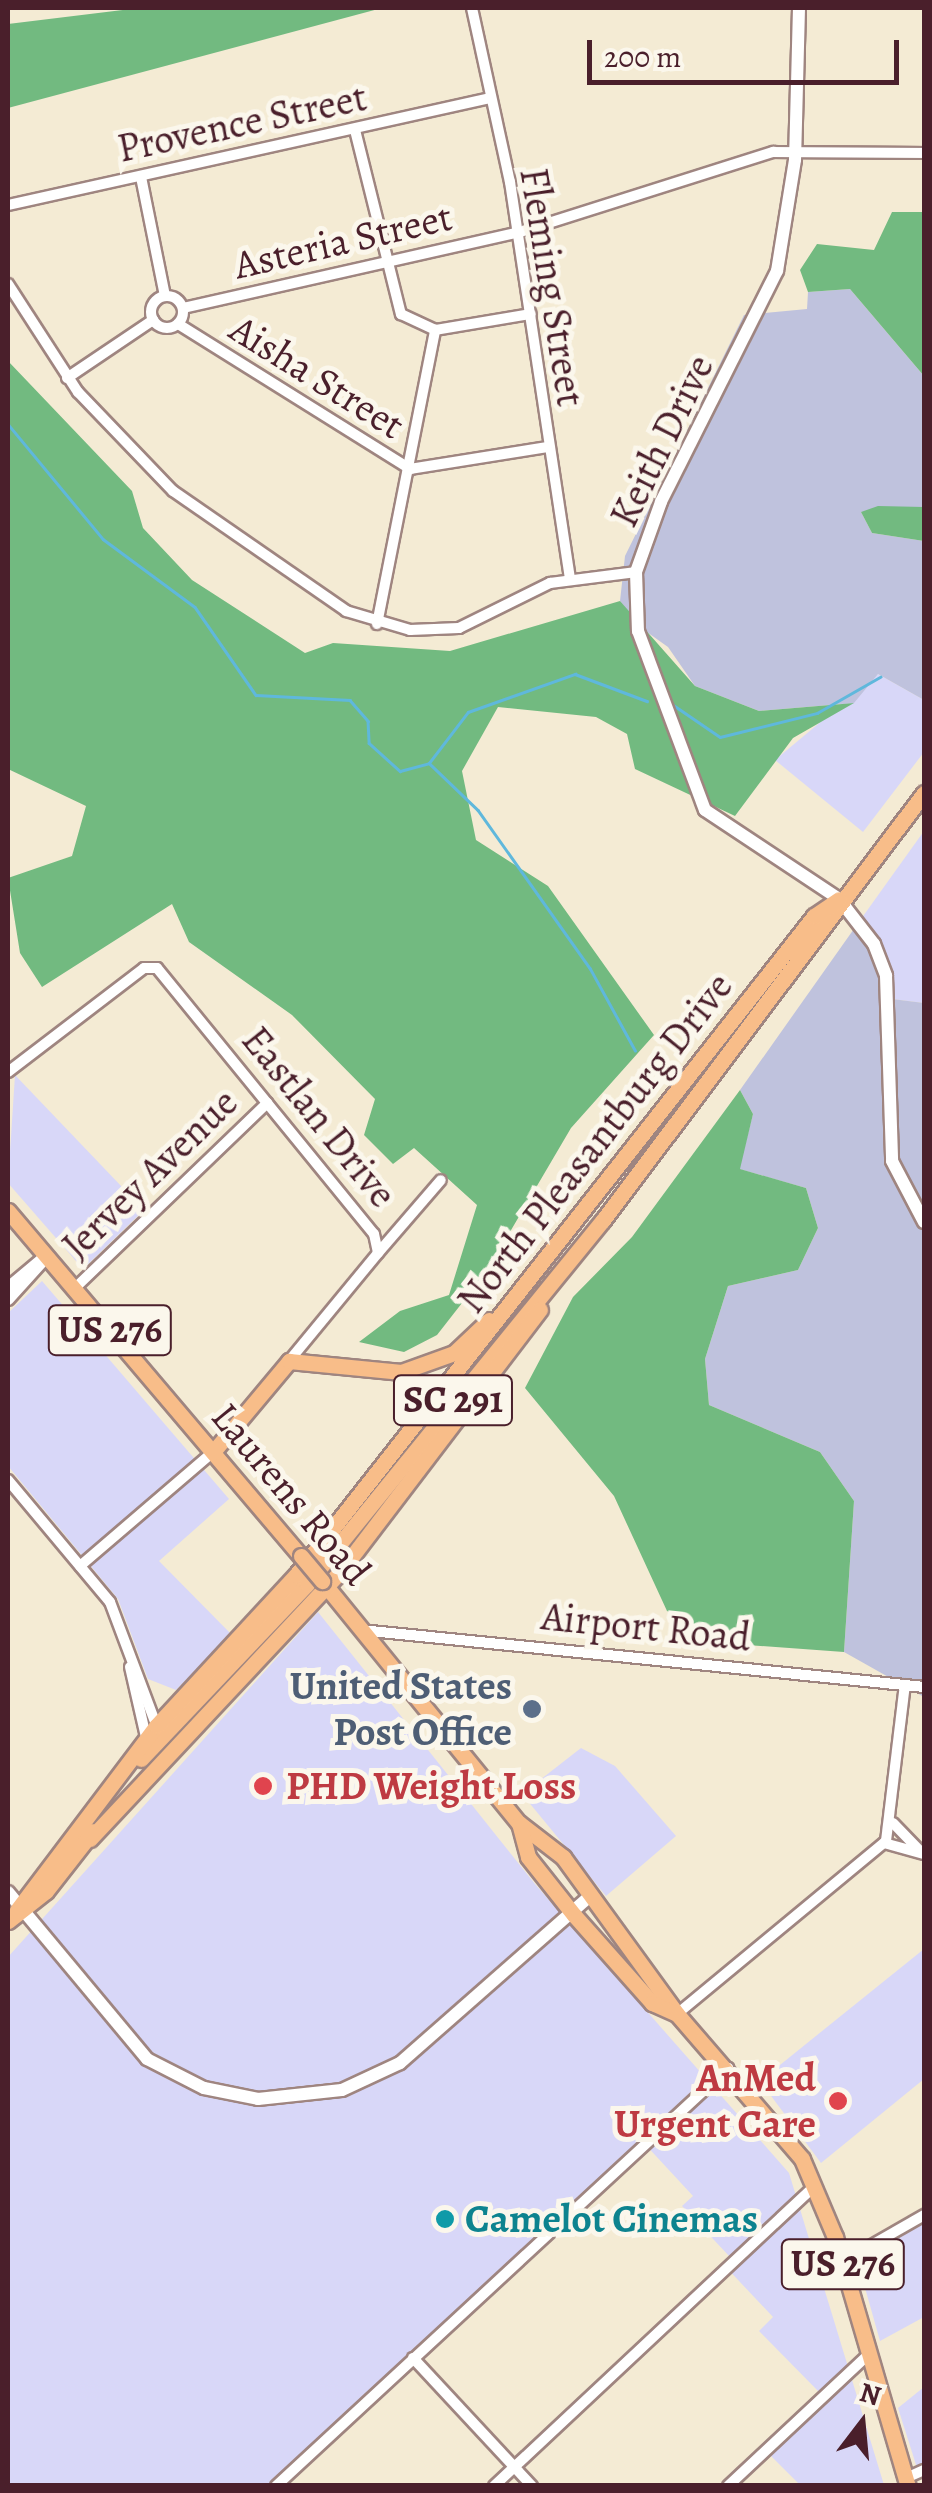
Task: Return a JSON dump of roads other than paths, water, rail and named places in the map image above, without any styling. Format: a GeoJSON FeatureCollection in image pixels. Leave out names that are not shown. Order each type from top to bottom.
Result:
{"type":"FeatureCollection","features":[{"type":"Feature","properties":{"kind":"main road","name":"North Pleasantburg Drive"},"geometry":{"type":"LineString","coordinates":[[313,1582],[603,1220],[839,899],[924,794]]}},
{"type":"Feature","properties":{"kind":"main road","name":"North Pleasantburg Drive"},"geometry":{"type":"LineString","coordinates":[[313,1582],[531,1279],[814,916],[839,899]]}},
{"type":"Feature","properties":{"kind":"main road","name":"Laurens Road"},"geometry":{"type":"LineString","coordinates":[[8,1211],[302,1556],[313,1582],[361,1630],[519,1823],[549,1840],[677,2014],[729,2067],[815,2186],[842,2262],[907,2482]]}},
{"type":"Feature","properties":{"kind":"main road"},"geometry":{"type":"LineString","coordinates":[[290,1360],[378,1374],[424,1367],[454,1354],[531,1279]]}},
{"type":"Feature","properties":{"kind":"main road","name":"Eastlan Drive"},"geometry":{"type":"LineString","coordinates":[[213,1452],[290,1360]]}},
{"type":"Feature","properties":{"kind":"main road"},"geometry":{"type":"LineString","coordinates":[[90,1840],[313,1582]]}},
{"type":"Feature","properties":{"kind":"main road","name":"SC 291"},"geometry":{"type":"LineString","coordinates":[[12,1916],[90,1840],[102,1809],[137,1761],[156,1726],[313,1582]]}},
{"type":"Feature","properties":{"kind":"main road","name":"SC 291"},"geometry":{"type":"LineString","coordinates":[[137,1761],[169,1738],[313,1582]]}},
{"type":"Feature","properties":{"kind":"main road","name":"SC 291"},"geometry":{"type":"LineString","coordinates":[[12,1916],[79,1824],[102,1809]]}},
{"type":"Feature","properties":{"kind":"main road","name":"Laurens Road"},"geometry":{"type":"LineString","coordinates":[[519,1823],[528,1857],[574,1915],[652,2002],[677,2014]]}},
{"type":"Feature","properties":{"kind":"street","name":"Fleming Street"},"geometry":{"type":"LineString","coordinates":[[472,8],[531,314],[546,447],[570,577]]}},
{"type":"Feature","properties":{"kind":"street","name":"Keith Drive"},"geometry":{"type":"LineString","coordinates":[[799,8],[795,149],[765,308],[661,502],[636,572],[638,631],[694,793],[736,838],[839,899],[860,918],[886,976],[889,1142],[900,1185],[924,1222]]}},
{"type":"Feature","properties":{"kind":"street","name":"Provence Street"},"geometry":{"type":"LineString","coordinates":[[8,205],[489,98]]}},
{"type":"Feature","properties":{"kind":"street"},"geometry":{"type":"LineString","coordinates":[[355,130],[382,264],[401,314],[435,330],[531,314]]}},
{"type":"Feature","properties":{"kind":"street","name":"Asteria Street"},"geometry":{"type":"LineString","coordinates":[[182,308],[517,233],[795,149],[924,153]]}},
{"type":"Feature","properties":{"kind":"street"},"geometry":{"type":"LineString","coordinates":[[67,378],[153,320],[164,296],[141,177]]}},
{"type":"Feature","properties":{"kind":"street"},"geometry":{"type":"LineString","coordinates":[[8,284],[67,378],[173,490],[302,583],[377,624],[459,628],[570,577],[636,572]]}},
{"type":"Feature","properties":{"kind":"street"},"geometry":{"type":"LineString","coordinates":[[153,320],[178,324],[182,308],[164,296]]}},
{"type":"Feature","properties":{"kind":"street","name":"Aisha Street"},"geometry":{"type":"LineString","coordinates":[[178,324],[410,470],[546,447]]}},
{"type":"Feature","properties":{"kind":"street"},"geometry":{"type":"LineString","coordinates":[[377,624],[435,330]]}},
{"type":"Feature","properties":{"kind":"street","name":"Eastlan Drive"},"geometry":{"type":"LineString","coordinates":[[8,1072],[153,966],[371,1229],[378,1253],[290,1360]]}},
{"type":"Feature","properties":{"kind":"street","name":"Jervey Avenue"},"geometry":{"type":"LineString","coordinates":[[75,1288],[267,1103]]}},
{"type":"Feature","properties":{"kind":"street"},"geometry":{"type":"LineString","coordinates":[[378,1253],[441,1180]]}},
{"type":"Feature","properties":{"kind":"street"},"geometry":{"type":"LineString","coordinates":[[8,1288],[46,1256]]}},
{"type":"Feature","properties":{"kind":"street"},"geometry":{"type":"LineString","coordinates":[[8,1299],[46,1256]]}},
{"type":"Feature","properties":{"kind":"street"},"geometry":{"type":"LineString","coordinates":[[80,1566],[213,1452]]}},
{"type":"Feature","properties":{"kind":"street"},"geometry":{"type":"LineString","coordinates":[[8,1480],[110,1602],[148,1743]]}},
{"type":"Feature","properties":{"kind":"street","name":"Airport Road"},"geometry":{"type":"LineString","coordinates":[[361,1630],[924,1687]]}},
{"type":"Feature","properties":{"kind":"street"},"geometry":{"type":"LineString","coordinates":[[130,1666],[156,1726],[169,1738]]}},
{"type":"Feature","properties":{"kind":"street"},"geometry":{"type":"LineString","coordinates":[[677,2014],[884,1843],[893,1823],[904,1684]]}},
{"type":"Feature","properties":{"kind":"street"},"geometry":{"type":"LineString","coordinates":[[893,1823],[923,1853]]}},
{"type":"Feature","properties":{"kind":"street"},"geometry":{"type":"LineString","coordinates":[[884,1843],[923,1853]]}},
{"type":"Feature","properties":{"kind":"street"},"geometry":{"type":"LineString","coordinates":[[8,1892],[12,1916],[147,2059],[204,2088],[258,2099],[319,2096],[381,2074],[574,1915],[590,1896]]}},
{"type":"Feature","properties":{"kind":"street"},"geometry":{"type":"LineString","coordinates":[[276,2486],[729,2067]]}},
{"type":"Feature","properties":{"kind":"street"},"geometry":{"type":"LineString","coordinates":[[494,2486],[815,2186]]}},
{"type":"Feature","properties":{"kind":"street"},"geometry":{"type":"LineString","coordinates":[[842,2262],[924,2215]]}},
{"type":"Feature","properties":{"kind":"street"},"geometry":{"type":"LineString","coordinates":[[728,2486],[867,2356]]}},
{"type":"Feature","properties":{"kind":"street"},"geometry":{"type":"LineString","coordinates":[[413,2358],[532,2486]]}},
{"type":"Feature","properties":{"kind":"street"},"geometry":{"type":"LineString","coordinates":[[907,2482],[924,2470]]}},
{"type":"Feature","properties":{"kind":"waterway"},"geometry":{"type":"LineString","coordinates":[[8,424],[103,539],[195,607],[256,695],[350,700],[368,721],[369,743],[400,771],[429,763],[478,810],[590,968],[635,1050]]}},
{"type":"Feature","properties":{"kind":"waterway"},"geometry":{"type":"LineString","coordinates":[[429,763],[468,712],[575,674],[647,701]]}},
{"type":"Feature","properties":{"kind":"waterway"},"geometry":{"type":"LineString","coordinates":[[672,704],[720,737],[817,713],[880,677]]}},
{"type":"Feature","properties":{"kind":"place","name":"United States Post Office"},"geometry":{"type":"Point","coordinates":[532,1709]}},
{"type":"Feature","properties":{"kind":"place","name":"PHD Weight Loss"},"geometry":{"type":"Point","coordinates":[263,1786]}},
{"type":"Feature","properties":{"kind":"place","name":"AnMed Urgent Care"},"geometry":{"type":"Point","coordinates":[838,2101]}},
{"type":"Feature","properties":{"kind":"place","name":"Camelot Cinemas"},"geometry":{"type":"Point","coordinates":[445,2219]}}]}
